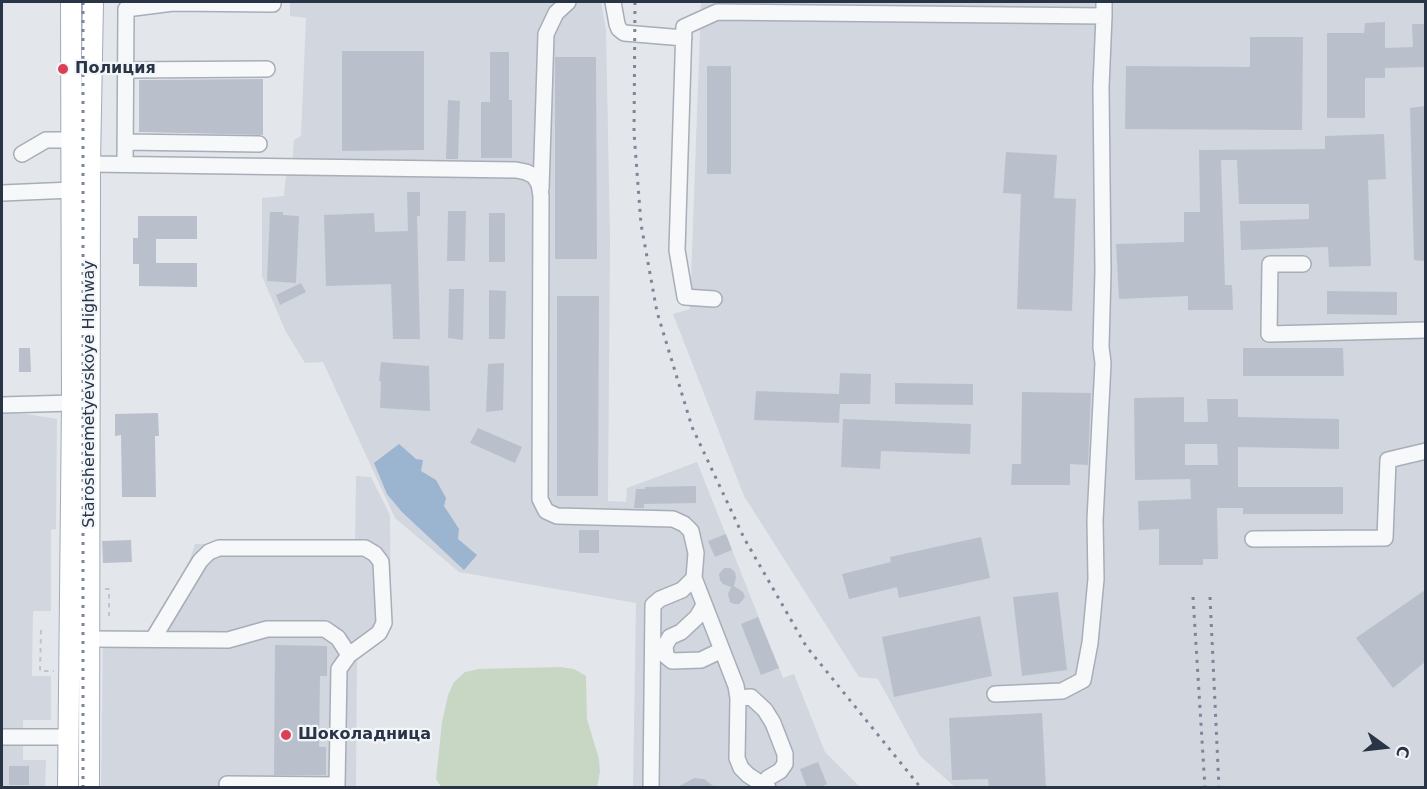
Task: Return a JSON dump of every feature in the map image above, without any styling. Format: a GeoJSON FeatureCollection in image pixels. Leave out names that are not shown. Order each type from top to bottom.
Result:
{"type":"FeatureCollection","features":[{"type":"Feature","properties":{"kind":"main road","name":"Starosheremetyevskoye Highway"},"geometry":{"type":"LineString","coordinates":[[68,788],[72,403],[71,2]]}},
{"type":"Feature","properties":{"kind":"main road","name":"Starosheremetyevskoye Highway"},"geometry":{"type":"LineString","coordinates":[[89,788],[97,744],[90,639],[90,164],[93,2]]}},
{"type":"Feature","properties":{"kind":"street"},"geometry":{"type":"LineString","coordinates":[[568,2],[556,13],[546,34],[541,196],[540,499],[546,511],[557,516],[673,519],[684,524],[691,531],[694,540],[694,578],[736,686],[738,698],[737,758],[741,768],[765,786],[768,778],[780,771],[785,764],[785,754],[773,723],[765,710],[751,697],[738,698]]}},
{"type":"Feature","properties":{"kind":"street"},"geometry":{"type":"LineString","coordinates":[[613,2],[616,24],[624,33],[684,38]]}},
{"type":"Feature","properties":{"kind":"street"},"geometry":{"type":"LineString","coordinates":[[125,165],[126,9],[173,3],[273,4]]}},
{"type":"Feature","properties":{"kind":"street"},"geometry":{"type":"LineString","coordinates":[[714,299],[685,297],[677,250],[684,27],[717,12],[1104,9],[1101,87],[1103,271],[1101,346],[1104,363],[1095,520],[1096,579],[1090,643],[1083,680],[1062,691],[995,694]]}},
{"type":"Feature","properties":{"kind":"street"},"geometry":{"type":"LineString","coordinates":[[125,70],[267,69]]}},
{"type":"Feature","properties":{"kind":"street"},"geometry":{"type":"LineString","coordinates":[[26,155],[46,140],[72,145]]}},
{"type":"Feature","properties":{"kind":"street"},"geometry":{"type":"LineString","coordinates":[[125,142],[259,144]]}},
{"type":"Feature","properties":{"kind":"street"},"geometry":{"type":"LineString","coordinates":[[90,164],[516,170],[534,176],[539,184],[541,196]]}},
{"type":"Feature","properties":{"kind":"street"},"geometry":{"type":"LineString","coordinates":[[2,197],[72,190]]}},
{"type":"Feature","properties":{"kind":"street"},"geometry":{"type":"LineString","coordinates":[[1303,264],[1270,264],[1269,334],[1425,330]]}},
{"type":"Feature","properties":{"kind":"street"},"geometry":{"type":"LineString","coordinates":[[2,405],[72,403]]}},
{"type":"Feature","properties":{"kind":"street"},"geometry":{"type":"LineString","coordinates":[[1253,539],[1385,538],[1388,460],[1425,451]]}},
{"type":"Feature","properties":{"kind":"street"},"geometry":{"type":"LineString","coordinates":[[153,639],[200,561],[209,552],[219,548],[365,548],[375,554],[381,562],[384,622],[379,633],[349,655],[339,669],[337,785],[227,784]]}},
{"type":"Feature","properties":{"kind":"street"},"geometry":{"type":"LineString","coordinates":[[651,788],[651,617],[653,604],[682,590],[694,578]]}},
{"type":"Feature","properties":{"kind":"street"},"geometry":{"type":"LineString","coordinates":[[704,604],[697,617],[681,632],[670,637],[665,646],[666,656],[672,661],[701,660],[722,650]]}},
{"type":"Feature","properties":{"kind":"street"},"geometry":{"type":"LineString","coordinates":[[90,639],[228,640],[267,629],[325,629],[338,638],[349,655]]}},
{"type":"Feature","properties":{"kind":"street"},"geometry":{"type":"LineString","coordinates":[[2,737],[69,737]]}},
{"type":"Feature","properties":{"kind":"path"},"geometry":{"type":"LineString","coordinates":[[109,594],[109,616]]}},
{"type":"Feature","properties":{"kind":"path"},"geometry":{"type":"LineString","coordinates":[[41,630],[40,671],[54,671]]}},
{"type":"Feature","properties":{"kind":"shaded area"},"geometry":{"type":"Polygon","coordinates":[[[290,2],[601,2],[606,30],[610,239],[608,501],[626,502],[627,488],[697,462],[783,678],[794,674],[825,752],[860,787],[633,787],[636,603],[459,572],[395,518],[323,362],[305,363],[285,330],[262,276],[262,198],[284,196],[287,165],[292,165],[294,140],[301,136],[306,18],[290,16],[290,2]]]}},
{"type":"Feature","properties":{"kind":"shaded area"},"geometry":{"type":"Polygon","coordinates":[[[701,2],[1425,2],[1425,787],[955,787],[920,756],[878,679],[859,677],[744,496],[673,314],[690,309],[701,2]]]}},
{"type":"Feature","properties":{"kind":"shaded area"},"geometry":{"type":"Polygon","coordinates":[[[2,413],[57,419],[56,529],[51,530],[51,611],[33,611],[32,676],[51,676],[51,720],[23,720],[23,760],[46,760],[45,787],[2,788],[2,413]]]}},
{"type":"Feature","properties":{"kind":"shaded area"},"geometry":{"type":"Polygon","coordinates":[[[356,476],[371,477],[390,515],[391,626],[357,658],[356,787],[101,788],[103,635],[146,634],[155,627],[187,569],[195,544],[355,546],[356,476]]]}},
{"type":"Feature","properties":{"kind":"green space"},"geometry":{"type":"Polygon","coordinates":[[[560,667],[574,669],[586,676],[587,719],[599,759],[600,772],[597,787],[441,787],[436,779],[442,722],[448,695],[454,682],[465,672],[479,669],[560,667]]]}},
{"type":"Feature","properties":{"kind":"water"},"geometry":{"type":"Polygon","coordinates":[[[399,444],[416,459],[423,460],[421,471],[436,480],[446,498],[444,506],[459,529],[458,539],[477,555],[464,570],[402,512],[387,494],[374,463],[399,444]]]}},
{"type":"Feature","properties":{"kind":"building"},"geometry":{"type":"Polygon","coordinates":[[[1385,22],[1385,48],[1413,47],[1412,24],[1425,24],[1425,67],[1385,68],[1385,78],[1365,78],[1365,118],[1327,118],[1327,33],[1364,33],[1365,23],[1385,22]]]}},
{"type":"Feature","properties":{"kind":"building"},"geometry":{"type":"Polygon","coordinates":[[[1250,37],[1303,37],[1302,130],[1125,129],[1126,66],[1250,67],[1250,37]]]}},
{"type":"Feature","properties":{"kind":"building"},"geometry":{"type":"Polygon","coordinates":[[[342,51],[424,51],[424,150],[342,151],[342,51]]]}},
{"type":"Feature","properties":{"kind":"building"},"geometry":{"type":"Polygon","coordinates":[[[490,52],[509,52],[512,158],[481,158],[481,102],[490,102],[490,52]]]}},
{"type":"Feature","properties":{"kind":"building"},"geometry":{"type":"Polygon","coordinates":[[[555,57],[596,57],[597,259],[555,259],[555,57]]]}},
{"type":"Feature","properties":{"kind":"building"},"geometry":{"type":"Polygon","coordinates":[[[707,66],[731,66],[731,174],[707,174],[707,66]]]}},
{"type":"Feature","properties":{"kind":"building"},"geometry":{"type":"Polygon","coordinates":[[[263,79],[263,135],[139,132],[139,80],[263,79]]]}},
{"type":"Feature","properties":{"kind":"building"},"geometry":{"type":"Polygon","coordinates":[[[448,100],[460,101],[458,159],[446,159],[448,100]]]}},
{"type":"Feature","properties":{"kind":"building"},"geometry":{"type":"Polygon","coordinates":[[[1425,106],[1425,261],[1414,260],[1410,108],[1425,106]]]}},
{"type":"Feature","properties":{"kind":"building"},"geometry":{"type":"Polygon","coordinates":[[[1384,134],[1386,179],[1368,180],[1371,266],[1329,267],[1328,247],[1241,250],[1240,221],[1309,219],[1309,204],[1239,204],[1237,160],[1221,160],[1225,285],[1232,285],[1233,310],[1188,310],[1188,296],[1119,299],[1116,244],[1184,242],[1184,212],[1200,212],[1199,150],[1325,149],[1325,136],[1384,134]]]}},
{"type":"Feature","properties":{"kind":"building"},"geometry":{"type":"Polygon","coordinates":[[[1006,152],[1057,155],[1054,198],[1076,199],[1072,311],[1017,309],[1021,194],[1003,193],[1006,152]]]}},
{"type":"Feature","properties":{"kind":"building"},"geometry":{"type":"Polygon","coordinates":[[[407,192],[420,192],[420,216],[417,216],[420,339],[393,339],[391,284],[326,286],[324,215],[374,213],[375,232],[408,231],[407,192]]]}},
{"type":"Feature","properties":{"kind":"building"},"geometry":{"type":"Polygon","coordinates":[[[448,211],[466,211],[465,261],[447,261],[448,211]]]}},
{"type":"Feature","properties":{"kind":"building"},"geometry":{"type":"Polygon","coordinates":[[[270,212],[299,216],[296,283],[267,281],[270,212]]]}},
{"type":"Feature","properties":{"kind":"building"},"geometry":{"type":"Polygon","coordinates":[[[489,213],[505,213],[505,262],[489,262],[489,213]]]}},
{"type":"Feature","properties":{"kind":"building"},"geometry":{"type":"Polygon","coordinates":[[[138,216],[197,216],[197,239],[156,239],[156,263],[197,263],[197,287],[139,286],[139,264],[133,264],[133,238],[138,238],[138,216]]]}},
{"type":"Feature","properties":{"kind":"building"},"geometry":{"type":"Polygon","coordinates":[[[301,283],[306,292],[280,305],[276,295],[301,283]]]}},
{"type":"Feature","properties":{"kind":"building"},"geometry":{"type":"Polygon","coordinates":[[[449,289],[464,289],[463,340],[448,338],[449,289]]]}},
{"type":"Feature","properties":{"kind":"building"},"geometry":{"type":"Polygon","coordinates":[[[489,290],[506,291],[505,339],[489,339],[489,290]]]}},
{"type":"Feature","properties":{"kind":"building"},"geometry":{"type":"Polygon","coordinates":[[[1327,291],[1397,292],[1397,315],[1327,314],[1327,291]]]}},
{"type":"Feature","properties":{"kind":"building"},"geometry":{"type":"Polygon","coordinates":[[[557,296],[599,296],[598,496],[557,496],[557,296]]]}},
{"type":"Feature","properties":{"kind":"building"},"geometry":{"type":"Polygon","coordinates":[[[19,348],[30,348],[31,372],[19,372],[19,348]]]}},
{"type":"Feature","properties":{"kind":"building"},"geometry":{"type":"Polygon","coordinates":[[[1243,348],[1343,348],[1344,376],[1243,376],[1243,348]]]}},
{"type":"Feature","properties":{"kind":"building"},"geometry":{"type":"Polygon","coordinates":[[[381,362],[429,366],[430,411],[380,408],[381,362]]]}},
{"type":"Feature","properties":{"kind":"building"},"geometry":{"type":"Polygon","coordinates":[[[504,363],[503,410],[486,412],[488,364],[504,363]]]}},
{"type":"Feature","properties":{"kind":"building"},"geometry":{"type":"Polygon","coordinates":[[[840,373],[871,374],[870,404],[840,404],[839,423],[754,420],[756,391],[839,394],[840,373]]]}},
{"type":"Feature","properties":{"kind":"building"},"geometry":{"type":"Polygon","coordinates":[[[895,383],[973,384],[973,405],[895,404],[895,383]]]}},
{"type":"Feature","properties":{"kind":"building"},"geometry":{"type":"Polygon","coordinates":[[[1022,392],[1091,393],[1088,465],[1070,464],[1070,485],[1011,485],[1012,464],[1021,464],[1022,392]]]}},
{"type":"Feature","properties":{"kind":"building"},"geometry":{"type":"Polygon","coordinates":[[[1184,397],[1184,422],[1208,422],[1207,399],[1238,399],[1238,417],[1339,419],[1339,449],[1238,447],[1238,487],[1343,487],[1343,514],[1243,514],[1243,508],[1217,508],[1218,559],[1203,559],[1203,565],[1159,565],[1159,529],[1139,530],[1138,501],[1191,499],[1190,479],[1135,480],[1134,398],[1184,397]],[[1185,444],[1185,465],[1218,465],[1217,444],[1185,444]]]}},
{"type":"Feature","properties":{"kind":"building"},"geometry":{"type":"Polygon","coordinates":[[[158,413],[159,436],[155,436],[156,497],[122,497],[121,435],[115,436],[115,414],[158,413]]]}},
{"type":"Feature","properties":{"kind":"building"},"geometry":{"type":"Polygon","coordinates":[[[843,419],[971,424],[970,454],[881,451],[880,469],[841,467],[843,419]]]}},
{"type":"Feature","properties":{"kind":"building"},"geometry":{"type":"Polygon","coordinates":[[[478,428],[522,447],[515,463],[470,443],[478,428]]]}},
{"type":"Feature","properties":{"kind":"building"},"geometry":{"type":"Polygon","coordinates":[[[696,486],[696,503],[644,504],[644,508],[634,508],[636,489],[696,486]]]}},
{"type":"Feature","properties":{"kind":"building"},"geometry":{"type":"Polygon","coordinates":[[[579,530],[599,530],[599,553],[579,553],[579,530]]]}},
{"type":"Feature","properties":{"kind":"building"},"geometry":{"type":"Polygon","coordinates":[[[726,534],[732,550],[715,557],[708,541],[726,534]]]}},
{"type":"Feature","properties":{"kind":"building"},"geometry":{"type":"Polygon","coordinates":[[[981,537],[990,578],[899,598],[897,587],[849,599],[842,574],[891,562],[890,557],[981,537]]]}},
{"type":"Feature","properties":{"kind":"building"},"geometry":{"type":"Polygon","coordinates":[[[131,540],[132,562],[103,563],[102,541],[131,540]]]}},
{"type":"Feature","properties":{"kind":"building"},"geometry":{"type":"Polygon","coordinates":[[[724,568],[730,568],[735,572],[734,586],[743,592],[745,597],[739,604],[730,602],[728,594],[731,587],[720,580],[719,574],[724,568]]]}},
{"type":"Feature","properties":{"kind":"building"},"geometry":{"type":"Polygon","coordinates":[[[1425,590],[1425,662],[1393,688],[1356,638],[1425,590]]]}},
{"type":"Feature","properties":{"kind":"building"},"geometry":{"type":"Polygon","coordinates":[[[1058,592],[1067,670],[1022,676],[1013,597],[1058,592]]]}},
{"type":"Feature","properties":{"kind":"building"},"geometry":{"type":"Polygon","coordinates":[[[980,616],[992,676],[894,697],[882,637],[980,616]]]}},
{"type":"Feature","properties":{"kind":"building"},"geometry":{"type":"Polygon","coordinates":[[[758,617],[779,668],[761,675],[741,624],[758,617]]]}},
{"type":"Feature","properties":{"kind":"building"},"geometry":{"type":"Polygon","coordinates":[[[275,645],[327,646],[327,676],[320,676],[319,747],[326,747],[326,775],[274,775],[275,645]]]}},
{"type":"Feature","properties":{"kind":"building"},"geometry":{"type":"Polygon","coordinates":[[[1042,713],[1046,788],[989,788],[988,779],[952,780],[949,718],[1042,713]]]}},
{"type":"Feature","properties":{"kind":"building"},"geometry":{"type":"Polygon","coordinates":[[[818,762],[827,784],[818,788],[807,788],[800,769],[818,762]]]}},
{"type":"Feature","properties":{"kind":"building"},"geometry":{"type":"Polygon","coordinates":[[[9,766],[29,766],[29,785],[9,785],[9,766]]]}},
{"type":"Feature","properties":{"kind":"building"},"geometry":{"type":"Polygon","coordinates":[[[694,778],[704,779],[716,788],[676,788],[694,778]]]}},
{"type":"Feature","properties":{"kind":"railway"},"geometry":{"type":"LineString","coordinates":[[83,2],[83,788]]}},
{"type":"Feature","properties":{"kind":"railway"},"geometry":{"type":"LineString","coordinates":[[635,2],[634,133],[641,224],[657,312],[692,427],[744,538],[806,646],[921,788]]}},
{"type":"Feature","properties":{"kind":"railway"},"geometry":{"type":"LineString","coordinates":[[1193,597],[1205,788]]}},
{"type":"Feature","properties":{"kind":"railway"},"geometry":{"type":"LineString","coordinates":[[1210,597],[1219,788]]}},
{"type":"Feature","properties":{"kind":"place","name":"Полиция"},"geometry":{"type":"Point","coordinates":[63,69]}},
{"type":"Feature","properties":{"kind":"place","name":"Шоколадница"},"geometry":{"type":"Point","coordinates":[286,735]}}]}
